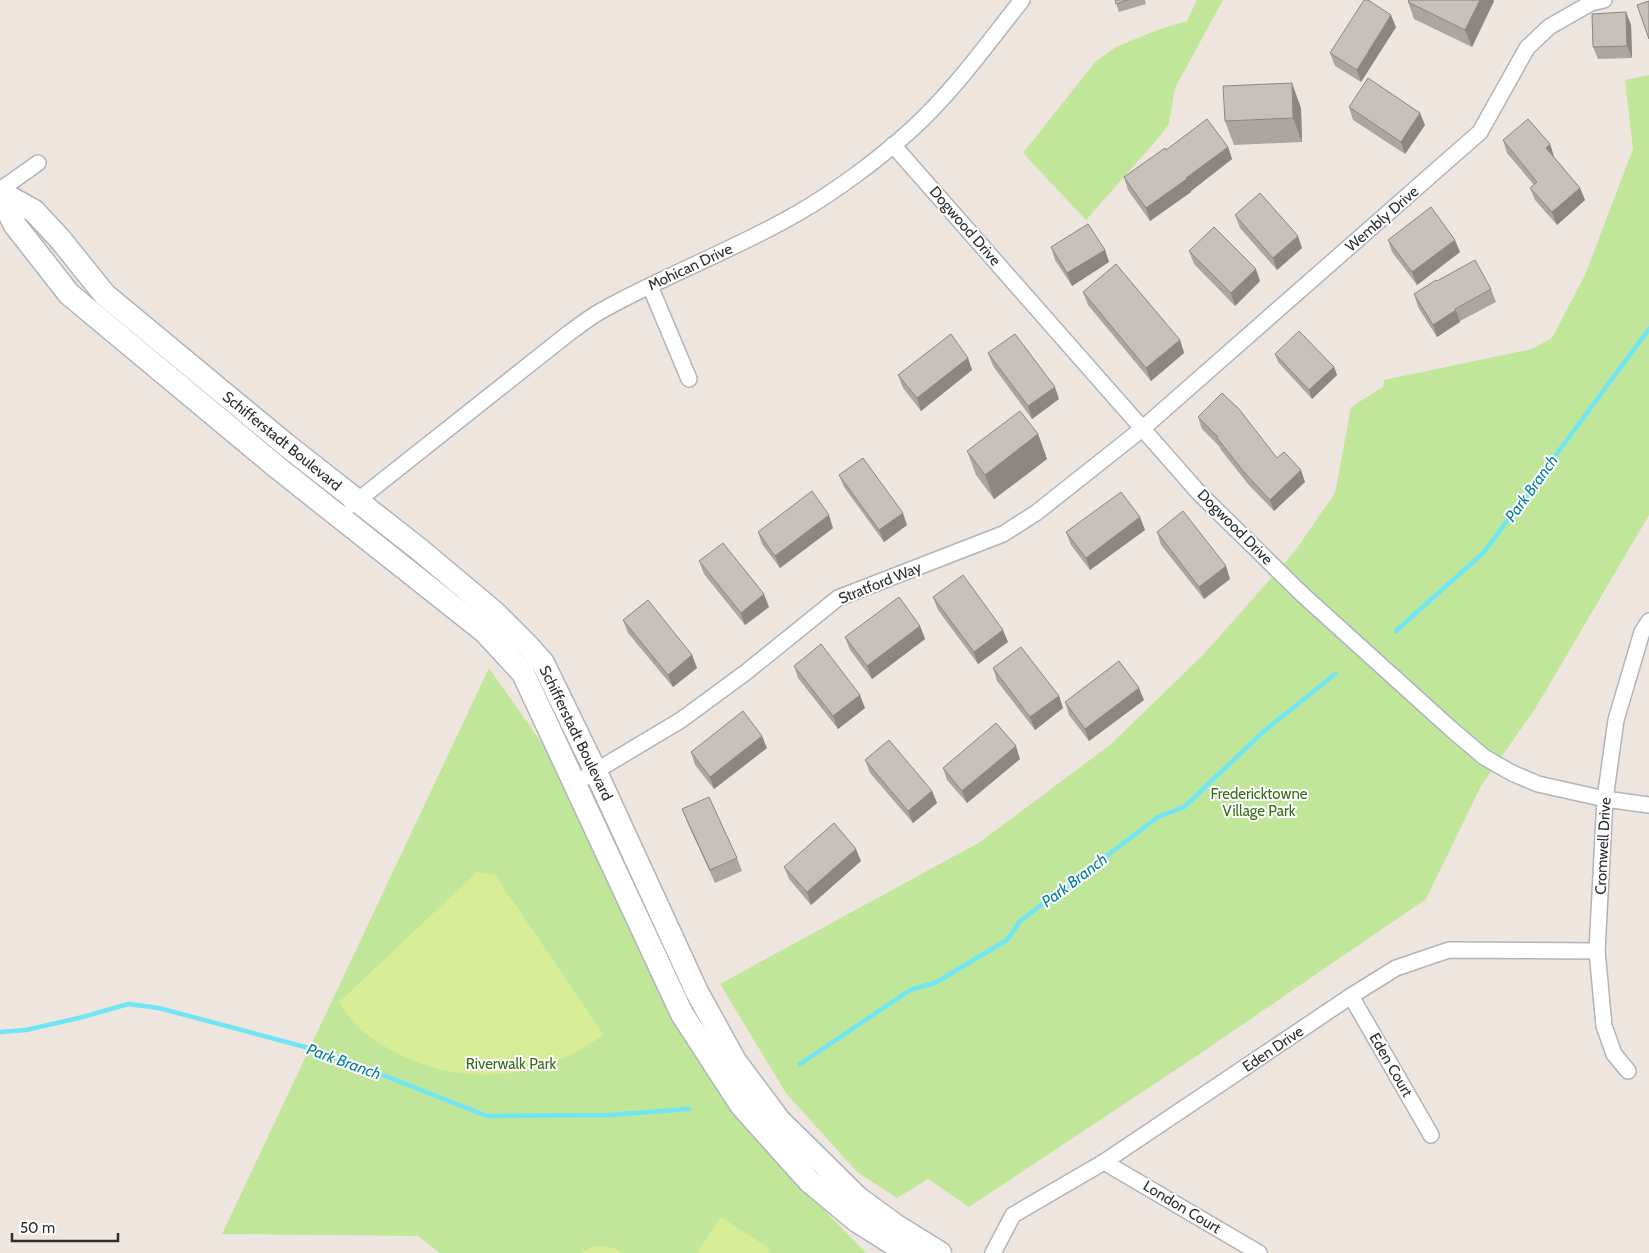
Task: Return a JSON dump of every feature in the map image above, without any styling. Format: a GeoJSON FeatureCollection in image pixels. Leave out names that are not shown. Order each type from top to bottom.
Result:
{"type":"FeatureCollection","features":[{"type":"Feature","properties":{"kind":"main road","name":"Schifferstadt Boulevard"},"geometry":{"type":"LineString","coordinates":[[0,192],[34,211],[60,238],[105,295],[278,438],[420,550],[480,600],[528,646],[543,664],[595,770],[697,992],[735,1061],[780,1120],[858,1198],[895,1225],[940,1253]]}},
{"type":"Feature","properties":{"kind":"main road","name":"Schifferstadt Boulevard"},"geometry":{"type":"LineString","coordinates":[[0,192],[15,225],[69,294],[263,455],[485,632],[523,673],[682,1014],[741,1105],[809,1181],[857,1221],[908,1253]]}},
{"type":"Feature","properties":{"kind":"street","name":"Mohican Drive"},"geometry":{"type":"LineString","coordinates":[[339,516],[569,333],[599,312],[740,244],[798,213],[835,189],[912,130],[949,90],[1022,0]]}},
{"type":"Feature","properties":{"kind":"street","name":"Wembly Drive"},"geometry":{"type":"LineString","coordinates":[[1142,429],[1480,132],[1527,48],[1549,27],[1591,3],[1604,0]]}},
{"type":"Feature","properties":{"kind":"street","name":"Dogwood Drive"},"geometry":{"type":"LineString","coordinates":[[893,145],[1200,494],[1303,594],[1450,728],[1484,757],[1512,773],[1538,784],[1605,800],[1649,805]]}},
{"type":"Feature","properties":{"kind":"street"},"geometry":{"type":"LineString","coordinates":[[0,192],[38,163]]}},
{"type":"Feature","properties":{"kind":"street"},"geometry":{"type":"LineString","coordinates":[[650,286],[688,379]]}},
{"type":"Feature","properties":{"kind":"street","name":"Stratford Way"},"geometry":{"type":"LineString","coordinates":[[574,784],[682,720],[745,673],[838,598],[1003,534],[1036,513],[1142,429]]}},
{"type":"Feature","properties":{"kind":"street","name":"Cromwell Drive"},"geometry":{"type":"LineString","coordinates":[[1628,1071],[1614,1054],[1604,1026],[1597,951],[1605,800],[1616,720],[1642,632],[1649,621]]}},
{"type":"Feature","properties":{"kind":"street","name":"Eden Drive"},"geometry":{"type":"LineString","coordinates":[[994,1253],[1013,1215],[1104,1162],[1351,996],[1396,968],[1449,950],[1597,951]]}},
{"type":"Feature","properties":{"kind":"street","name":"Eden Court"},"geometry":{"type":"LineString","coordinates":[[1351,996],[1431,1135]]}},
{"type":"Feature","properties":{"kind":"street","name":"London Court"},"geometry":{"type":"LineString","coordinates":[[1104,1162],[1259,1253]]}},
{"type":"Feature","properties":{"kind":"green space"},"geometry":{"type":"Polygon","coordinates":[[[1197,0],[1223,0],[1175,88],[1169,124],[1086,220],[1023,153],[1096,61],[1116,47],[1157,30],[1187,21],[1197,0]]]}},
{"type":"Feature","properties":{"kind":"green space","name":"Fredericktowne Village Park"},"geometry":{"type":"Polygon","coordinates":[[[1649,75],[1649,515],[1535,709],[1481,786],[1426,899],[1198,1055],[969,1207],[928,1179],[897,1198],[857,1172],[786,1093],[720,984],[980,842],[1110,745],[1203,655],[1295,551],[1335,493],[1351,407],[1383,387],[1384,380],[1532,349],[1552,338],[1585,275],[1633,149],[1625,80],[1649,75]]]}},
{"type":"Feature","properties":{"kind":"green space","name":"Riverwalk Park"},"geometry":{"type":"Polygon","coordinates":[[[489,668],[604,832],[699,1014],[715,1085],[751,1135],[866,1253],[440,1253],[418,1236],[222,1234],[489,668]]]}},
{"type":"Feature","properties":{"kind":"green space"},"geometry":{"type":"Polygon","coordinates":[[[477,872],[495,875],[604,1035],[565,1058],[538,1067],[511,1073],[484,1075],[458,1073],[432,1067],[407,1058],[383,1045],[360,1029],[351,1020],[339,1002],[477,872]]]}},
{"type":"Feature","properties":{"kind":"green space"},"geometry":{"type":"Polygon","coordinates":[[[721,1217],[770,1249],[767,1253],[697,1253],[721,1217]]]}},
{"type":"Feature","properties":{"kind":"green space"},"geometry":{"type":"Polygon","coordinates":[[[593,1246],[605,1246],[622,1253],[580,1253],[593,1246]]]}},
{"type":"Feature","properties":{"kind":"building"},"geometry":{"type":"Polygon","coordinates":[[[1115,0],[1128,0],[1116,4],[1115,0]]]}},
{"type":"Feature","properties":{"kind":"building"},"geometry":{"type":"Polygon","coordinates":[[[1364,0],[1368,0],[1391,15],[1357,70],[1330,53],[1364,0]]]}},
{"type":"Feature","properties":{"kind":"building"},"geometry":{"type":"Polygon","coordinates":[[[1409,0],[1480,0],[1465,30],[1408,2],[1409,0]]]}},
{"type":"Feature","properties":{"kind":"building"},"geometry":{"type":"Polygon","coordinates":[[[1649,1],[1649,39],[1637,5],[1649,1]]]}},
{"type":"Feature","properties":{"kind":"building"},"geometry":{"type":"Polygon","coordinates":[[[1626,12],[1627,46],[1593,47],[1592,14],[1626,12]]]}},
{"type":"Feature","properties":{"kind":"building"},"geometry":{"type":"Polygon","coordinates":[[[1368,78],[1420,113],[1401,142],[1349,107],[1368,78]]]}},
{"type":"Feature","properties":{"kind":"building"},"geometry":{"type":"Polygon","coordinates":[[[1292,83],[1293,118],[1225,121],[1223,86],[1292,83]]]}},
{"type":"Feature","properties":{"kind":"building"},"geometry":{"type":"Polygon","coordinates":[[[1207,119],[1228,147],[1146,208],[1124,177],[1165,148],[1166,150],[1207,119]]]}},
{"type":"Feature","properties":{"kind":"building"},"geometry":{"type":"Polygon","coordinates":[[[1528,119],[1550,144],[1546,148],[1580,188],[1552,212],[1530,188],[1537,182],[1503,140],[1528,119]]]}},
{"type":"Feature","properties":{"kind":"building"},"geometry":{"type":"Polygon","coordinates":[[[1260,193],[1298,236],[1273,258],[1235,215],[1260,193]]]}},
{"type":"Feature","properties":{"kind":"building"},"geometry":{"type":"Polygon","coordinates":[[[1431,207],[1455,240],[1412,272],[1388,240],[1431,207]]]}},
{"type":"Feature","properties":{"kind":"building"},"geometry":{"type":"Polygon","coordinates":[[[1088,224],[1105,250],[1067,273],[1051,247],[1088,224]]]}},
{"type":"Feature","properties":{"kind":"building"},"geometry":{"type":"Polygon","coordinates":[[[1214,227],[1256,269],[1231,293],[1189,251],[1214,227]]]}},
{"type":"Feature","properties":{"kind":"building"},"geometry":{"type":"Polygon","coordinates":[[[1475,260],[1491,289],[1455,309],[1433,325],[1414,294],[1436,280],[1475,260]]]}},
{"type":"Feature","properties":{"kind":"building"},"geometry":{"type":"Polygon","coordinates":[[[1116,264],[1180,340],[1146,368],[1083,292],[1116,264]]]}},
{"type":"Feature","properties":{"kind":"building"},"geometry":{"type":"Polygon","coordinates":[[[1299,331],[1334,367],[1309,390],[1275,354],[1299,331]]]}},
{"type":"Feature","properties":{"kind":"building"},"geometry":{"type":"Polygon","coordinates":[[[951,334],[968,358],[917,398],[898,375],[951,334]]]}},
{"type":"Feature","properties":{"kind":"building"},"geometry":{"type":"Polygon","coordinates":[[[1015,334],[1055,387],[1028,406],[988,353],[1015,334]]]}},
{"type":"Feature","properties":{"kind":"building"},"geometry":{"type":"Polygon","coordinates":[[[1222,393],[1239,409],[1277,458],[1284,452],[1301,470],[1270,500],[1244,472],[1218,437],[1198,417],[1222,393]]]}},
{"type":"Feature","properties":{"kind":"building"},"geometry":{"type":"Polygon","coordinates":[[[1020,411],[1038,434],[985,475],[967,451],[1020,411]]]}},
{"type":"Feature","properties":{"kind":"building"},"geometry":{"type":"Polygon","coordinates":[[[863,458],[903,513],[879,530],[839,475],[863,458]]]}},
{"type":"Feature","properties":{"kind":"building"},"geometry":{"type":"Polygon","coordinates":[[[812,491],[829,515],[775,556],[758,532],[812,491]]]}},
{"type":"Feature","properties":{"kind":"building"},"geometry":{"type":"Polygon","coordinates":[[[1121,492],[1140,517],[1086,558],[1066,532],[1121,492]]]}},
{"type":"Feature","properties":{"kind":"building"},"geometry":{"type":"Polygon","coordinates":[[[1183,511],[1226,566],[1199,587],[1157,532],[1183,511]]]}},
{"type":"Feature","properties":{"kind":"building"},"geometry":{"type":"Polygon","coordinates":[[[723,543],[764,594],[741,613],[699,561],[723,543]]]}},
{"type":"Feature","properties":{"kind":"building"},"geometry":{"type":"Polygon","coordinates":[[[963,575],[1003,630],[974,652],[933,597],[963,575]]]}},
{"type":"Feature","properties":{"kind":"building"},"geometry":{"type":"Polygon","coordinates":[[[899,597],[920,626],[867,666],[845,637],[899,597]]]}},
{"type":"Feature","properties":{"kind":"building"},"geometry":{"type":"Polygon","coordinates":[[[648,600],[692,655],[668,675],[623,620],[648,600]]]}},
{"type":"Feature","properties":{"kind":"building"},"geometry":{"type":"Polygon","coordinates":[[[821,644],[860,695],[833,716],[794,666],[821,644]]]}},
{"type":"Feature","properties":{"kind":"building"},"geometry":{"type":"Polygon","coordinates":[[[1021,647],[1059,696],[1030,717],[993,668],[1021,647]]]}},
{"type":"Feature","properties":{"kind":"building"},"geometry":{"type":"Polygon","coordinates":[[[1119,661],[1139,688],[1085,729],[1065,702],[1119,661]]]}},
{"type":"Feature","properties":{"kind":"building"},"geometry":{"type":"Polygon","coordinates":[[[743,711],[762,736],[710,777],[691,752],[743,711]]]}},
{"type":"Feature","properties":{"kind":"building"},"geometry":{"type":"Polygon","coordinates":[[[996,723],[1016,746],[962,791],[943,768],[996,723]]]}},
{"type":"Feature","properties":{"kind":"building"},"geometry":{"type":"Polygon","coordinates":[[[889,740],[932,791],[908,811],[865,760],[889,740]]]}},
{"type":"Feature","properties":{"kind":"building"},"geometry":{"type":"Polygon","coordinates":[[[709,797],[737,858],[710,870],[682,809],[709,797]]]}},
{"type":"Feature","properties":{"kind":"building"},"geometry":{"type":"Polygon","coordinates":[[[834,823],[856,849],[807,892],[784,867],[834,823]]]}},
{"type":"Feature","properties":{"kind":"waterway","name":"Park Branch"},"geometry":{"type":"LineString","coordinates":[[1396,631],[1484,552],[1649,329]]}},
{"type":"Feature","properties":{"kind":"waterway","name":"Park Branch"},"geometry":{"type":"LineString","coordinates":[[800,1064],[910,990],[935,983],[1007,940],[1020,921],[1158,817],[1184,807],[1264,731],[1335,674]]}},
{"type":"Feature","properties":{"kind":"waterway","name":"Park Branch"},"geometry":{"type":"LineString","coordinates":[[0,1032],[26,1030],[128,1004],[159,1008],[324,1052],[487,1116],[609,1115],[689,1109]]}}]}
